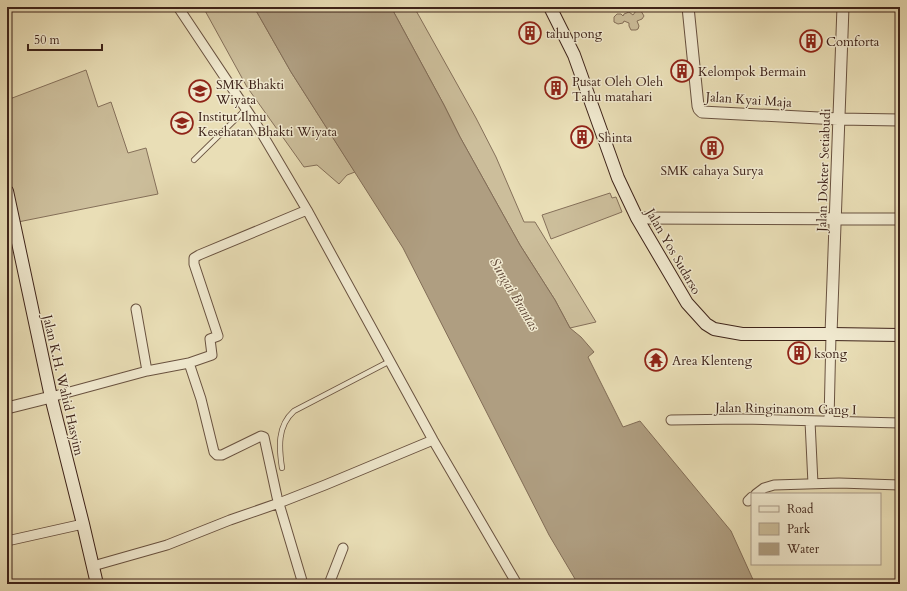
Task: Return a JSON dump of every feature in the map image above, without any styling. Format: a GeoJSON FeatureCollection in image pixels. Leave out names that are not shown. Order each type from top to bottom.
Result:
{"type":"FeatureCollection","features":[{"type":"Feature","properties":{"kind":"main road","name":"Jalan Yos Sudarso"},"geometry":{"type":"LineString","coordinates":[[550,7],[574,55],[618,178],[637,218],[687,303],[706,324],[714,329],[742,334],[900,335]]}},
{"type":"Feature","properties":{"kind":"main road","name":"Jalan K.H. Wahid Hasyim"},"geometry":{"type":"LineString","coordinates":[[7,191],[51,397],[97,584]]}},
{"type":"Feature","properties":{"kind":"street"},"geometry":{"type":"LineString","coordinates":[[178,7],[246,110],[307,210],[433,440],[517,584]]}},
{"type":"Feature","properties":{"kind":"street","name":"Jalan Kyai Maja"},"geometry":{"type":"LineString","coordinates":[[688,7],[698,106],[701,111],[838,119],[900,120]]}},
{"type":"Feature","properties":{"kind":"street","name":"Jalan Dokter Setiabudi"},"geometry":{"type":"LineString","coordinates":[[831,334],[843,7]]}},
{"type":"Feature","properties":{"kind":"street"},"geometry":{"type":"LineString","coordinates":[[7,408],[147,371],[188,363],[212,355],[210,339],[218,336],[194,264],[194,258],[307,210]]}},
{"type":"Feature","properties":{"kind":"street"},"geometry":{"type":"LineString","coordinates":[[637,218],[900,219]]}},
{"type":"Feature","properties":{"kind":"street"},"geometry":{"type":"LineString","coordinates":[[136,309],[147,371]]}},
{"type":"Feature","properties":{"kind":"street"},"geometry":{"type":"LineString","coordinates":[[829,421],[831,334]]}},
{"type":"Feature","properties":{"kind":"street"},"geometry":{"type":"LineString","coordinates":[[188,363],[191,365],[214,452],[217,455],[222,455],[262,436],[276,497],[303,584]]}},
{"type":"Feature","properties":{"kind":"street","name":"Jalan Ringinanom Gang I"},"geometry":{"type":"LineString","coordinates":[[671,420],[742,419],[900,422]]}},
{"type":"Feature","properties":{"kind":"street"},"geometry":{"type":"LineString","coordinates":[[810,421],[813,484]]}},
{"type":"Feature","properties":{"kind":"street"},"geometry":{"type":"LineString","coordinates":[[93,566],[167,545],[230,520],[279,503],[433,440]]}},
{"type":"Feature","properties":{"kind":"street"},"geometry":{"type":"LineString","coordinates":[[757,493],[764,488],[774,485],[813,484],[900,486]]}},
{"type":"Feature","properties":{"kind":"street"},"geometry":{"type":"LineString","coordinates":[[7,541],[83,524]]}},
{"type":"Feature","properties":{"kind":"street"},"geometry":{"type":"LineString","coordinates":[[329,584],[342,548]]}},
{"type":"Feature","properties":{"kind":"lane"},"geometry":{"type":"LineString","coordinates":[[194,160],[246,110]]}},
{"type":"Feature","properties":{"kind":"lane"},"geometry":{"type":"LineString","coordinates":[[282,468],[279,451],[280,437],[287,417],[294,411],[390,361]]}},
{"type":"Feature","properties":{"kind":"green space"},"geometry":{"type":"Polygon","coordinates":[[[203,7],[254,7],[291,72],[355,172],[347,175],[339,184],[317,165],[304,167],[247,87],[203,7]]]}},
{"type":"Feature","properties":{"kind":"green space"},"geometry":{"type":"Polygon","coordinates":[[[391,7],[414,7],[496,157],[524,222],[535,222],[596,322],[570,328],[555,300],[520,245],[460,137],[391,7]]]}},
{"type":"Feature","properties":{"kind":"green space"},"geometry":{"type":"Polygon","coordinates":[[[636,11],[641,11],[644,16],[642,19],[637,21],[639,26],[636,30],[631,30],[629,23],[624,21],[623,23],[618,24],[614,22],[614,17],[617,14],[621,14],[623,16],[629,12],[633,15],[636,11]]]}},
{"type":"Feature","properties":{"kind":"green space"},"geometry":{"type":"Polygon","coordinates":[[[86,70],[98,107],[111,102],[128,153],[146,148],[158,194],[13,223],[7,193],[7,100],[86,70]]]}},
{"type":"Feature","properties":{"kind":"green space"},"geometry":{"type":"Polygon","coordinates":[[[610,193],[612,198],[616,197],[622,212],[551,239],[542,215],[610,193]]]}},
{"type":"Feature","properties":{"kind":"water","name":"Sungai Brantas"},"geometry":{"type":"Polygon","coordinates":[[[254,7],[391,7],[460,137],[520,245],[555,300],[570,328],[581,337],[594,352],[588,357],[623,427],[640,421],[731,531],[755,584],[578,584],[549,535],[403,248],[291,72],[254,7]]]}},
{"type":"Feature","properties":{"kind":"place","name":"tahu pong"},"geometry":{"type":"Point","coordinates":[530,33]}},
{"type":"Feature","properties":{"kind":"place","name":"Comforta"},"geometry":{"type":"Point","coordinates":[811,41]}},
{"type":"Feature","properties":{"kind":"place","name":"Kelompok Bermain"},"geometry":{"type":"Point","coordinates":[682,71]}},
{"type":"Feature","properties":{"kind":"place","name":"Pusat Oleh Oleh Tahu matahari"},"geometry":{"type":"Point","coordinates":[556,88]}},
{"type":"Feature","properties":{"kind":"place","name":"SMK Bhakti Wiyata"},"geometry":{"type":"Point","coordinates":[200,91]}},
{"type":"Feature","properties":{"kind":"place","name":"Institut Ilmu Kesehatan Bhakti Wiyata"},"geometry":{"type":"Point","coordinates":[182,123]}},
{"type":"Feature","properties":{"kind":"place","name":"Shinta"},"geometry":{"type":"Point","coordinates":[582,137]}},
{"type":"Feature","properties":{"kind":"place","name":"SMK cahaya Surya"},"geometry":{"type":"Point","coordinates":[712,148]}},
{"type":"Feature","properties":{"kind":"place","name":"ksong"},"geometry":{"type":"Point","coordinates":[799,353]}},
{"type":"Feature","properties":{"kind":"place","name":"Area Klenteng"},"geometry":{"type":"Point","coordinates":[656,360]}}]}
